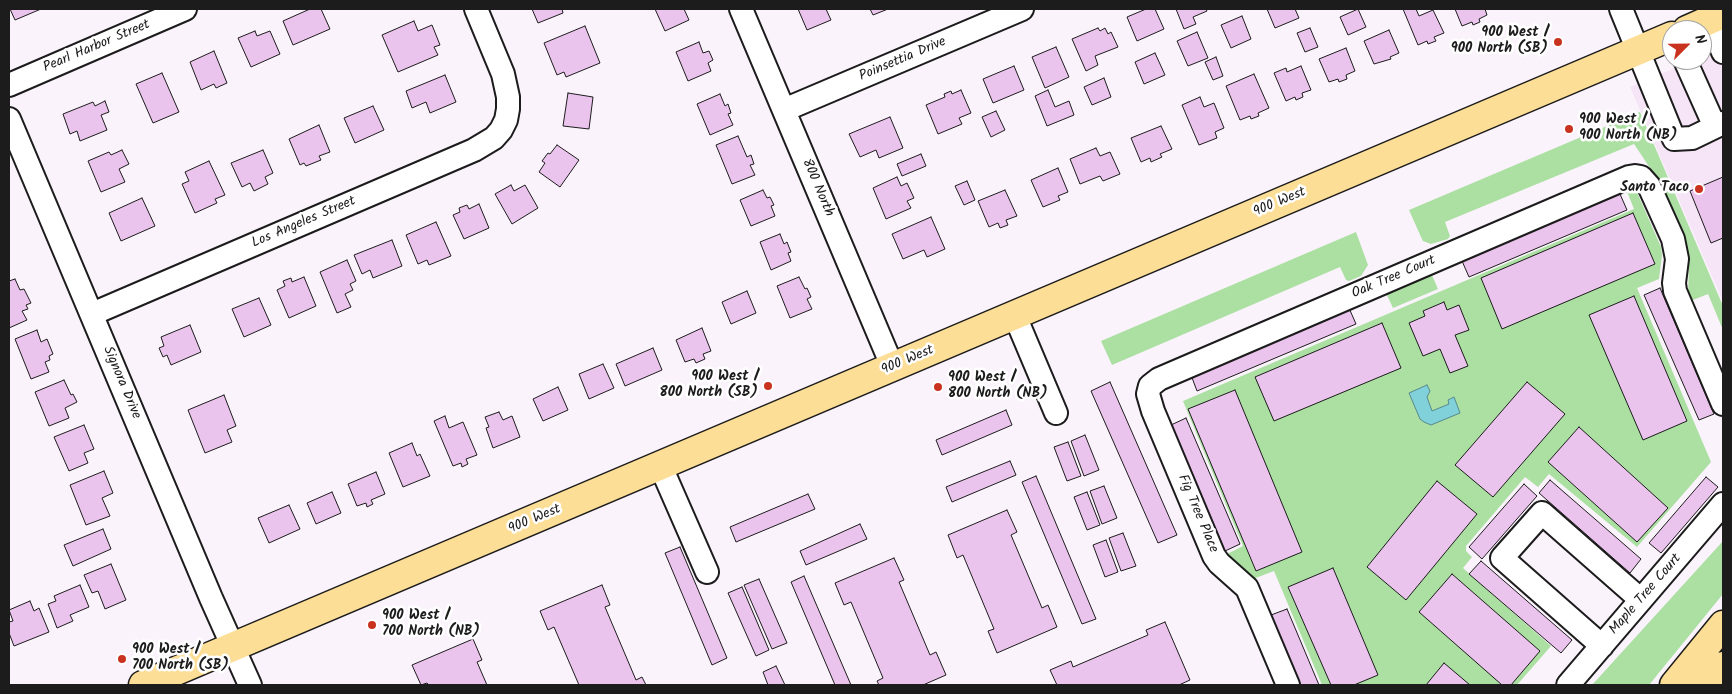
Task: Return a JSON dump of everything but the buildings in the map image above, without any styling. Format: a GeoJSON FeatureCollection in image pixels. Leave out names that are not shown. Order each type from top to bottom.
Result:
{"type":"FeatureCollection","features":[{"type":"Feature","properties":{"kind":"main road","name":"900 West"},"geometry":{"type":"LineString","coordinates":[[143,685],[1662,40]]}},
{"type":"Feature","properties":{"kind":"main road"},"geometry":{"type":"LineString","coordinates":[[1674,685],[1723,625]]}},
{"type":"Feature","properties":{"kind":"main road"},"geometry":{"type":"LineString","coordinates":[[1706,685],[1723,666]]}},
{"type":"Feature","properties":{"kind":"street","name":"Pearl Harbor Street"},"geometry":{"type":"LineString","coordinates":[[9,84],[185,9]]}},
{"type":"Feature","properties":{"kind":"street","name":"Los Angeles Street"},"geometry":{"type":"LineString","coordinates":[[92,314],[474,150],[494,138],[506,120],[508,108],[507,85],[476,9]]}},
{"type":"Feature","properties":{"kind":"street","name":"800 North"},"geometry":{"type":"LineString","coordinates":[[741,9],[893,368]]}},
{"type":"Feature","properties":{"kind":"street","name":"Poinsettia Drive"},"geometry":{"type":"LineString","coordinates":[[784,110],[1022,9]]}},
{"type":"Feature","properties":{"kind":"street"},"geometry":{"type":"LineString","coordinates":[[1621,9],[1674,139],[1692,138],[1719,125],[1689,70]]}},
{"type":"Feature","properties":{"kind":"street"},"geometry":{"type":"LineString","coordinates":[[1712,31],[1723,52]]}},
{"type":"Feature","properties":{"kind":"street","name":"Signora Drive"},"geometry":{"type":"LineString","coordinates":[[9,119],[250,685]]}},
{"type":"Feature","properties":{"kind":"street","name":"Oak Tree Court"},"geometry":{"type":"LineString","coordinates":[[1150,386],[1170,373],[1629,177],[1641,177],[1650,186],[1673,239],[1677,259],[1674,282],[1675,291],[1723,404]]}},
{"type":"Feature","properties":{"kind":"street"},"geometry":{"type":"LineString","coordinates":[[1015,316],[1056,413]]}},
{"type":"Feature","properties":{"kind":"street","name":"Fig Tree Place"},"geometry":{"type":"LineString","coordinates":[[1150,386],[1148,394],[1153,411],[1214,556],[1247,588],[1288,685]]}},
{"type":"Feature","properties":{"kind":"street"},"geometry":{"type":"LineString","coordinates":[[660,467],[707,572]]}},
{"type":"Feature","properties":{"kind":"street","name":"Maple Tree Court"},"geometry":{"type":"LineString","coordinates":[[1568,685],[1723,504]]}},
{"type":"Feature","properties":{"kind":"street"},"geometry":{"type":"LineString","coordinates":[[1602,646],[1502,558],[1542,513],[1641,600]]}},
{"type":"Feature","properties":{"kind":"shaded area"},"geometry":{"type":"Polygon","coordinates":[[[1723,48],[1723,302],[1630,87],[1670,70],[1712,70],[1712,53],[1723,48]]]}},
{"type":"Feature","properties":{"kind":"green space"},"geometry":{"type":"Polygon","coordinates":[[[1640,112],[1723,306],[1723,330],[1708,294],[1693,300],[1688,297],[1689,265],[1687,247],[1660,183],[1634,144],[1445,222],[1450,236],[1448,239],[1431,244],[1423,241],[1409,210],[1640,112]]]}},
{"type":"Feature","properties":{"kind":"green space"},"geometry":{"type":"Polygon","coordinates":[[[1633,187],[1661,247],[1662,255],[1659,279],[1637,288],[1711,462],[1637,547],[1549,474],[1538,487],[1525,477],[1466,546],[1466,551],[1472,557],[1463,568],[1551,646],[1517,685],[1322,685],[1274,571],[1253,579],[1225,555],[1243,546],[1183,401],[1634,209],[1626,189],[1633,187]]]}},
{"type":"Feature","properties":{"kind":"green space"},"geometry":{"type":"Polygon","coordinates":[[[1356,232],[1368,265],[1361,276],[1349,281],[1346,280],[1340,267],[1112,365],[1101,341],[1356,232]]]}},
{"type":"Feature","properties":{"kind":"green space"},"geometry":{"type":"Polygon","coordinates":[[[1431,273],[1438,289],[1393,308],[1386,293],[1431,273]]]}},
{"type":"Feature","properties":{"kind":"green space"},"geometry":{"type":"Polygon","coordinates":[[[1723,541],[1723,594],[1649,685],[1592,685],[1723,541]]]}},
{"type":"Feature","properties":{"kind":"water"},"geometry":{"type":"Polygon","coordinates":[[[1427,385],[1430,391],[1427,397],[1432,411],[1449,404],[1448,400],[1454,397],[1460,413],[1431,425],[1420,419],[1409,393],[1427,385]]]}},
{"type":"Feature","properties":{"kind":"place","name":"900 West / 900 North (SB)"},"geometry":{"type":"Point","coordinates":[1558,42]}},
{"type":"Feature","properties":{"kind":"place","name":"900 West / 900 North (NB)"},"geometry":{"type":"Point","coordinates":[1569,129]}},
{"type":"Feature","properties":{"kind":"place","name":"Santo Taco"},"geometry":{"type":"Point","coordinates":[1699,189]}},
{"type":"Feature","properties":{"kind":"place","name":"900 West / 800 North (SB)"},"geometry":{"type":"Point","coordinates":[768,386]}},
{"type":"Feature","properties":{"kind":"place","name":"900 West / 800 North (NB)"},"geometry":{"type":"Point","coordinates":[938,387]}},
{"type":"Feature","properties":{"kind":"place","name":"900 West / 700 North (NB)"},"geometry":{"type":"Point","coordinates":[372,625]}},
{"type":"Feature","properties":{"kind":"place","name":"900 West / 700 North (SB)"},"geometry":{"type":"Point","coordinates":[122,659]}}]}
